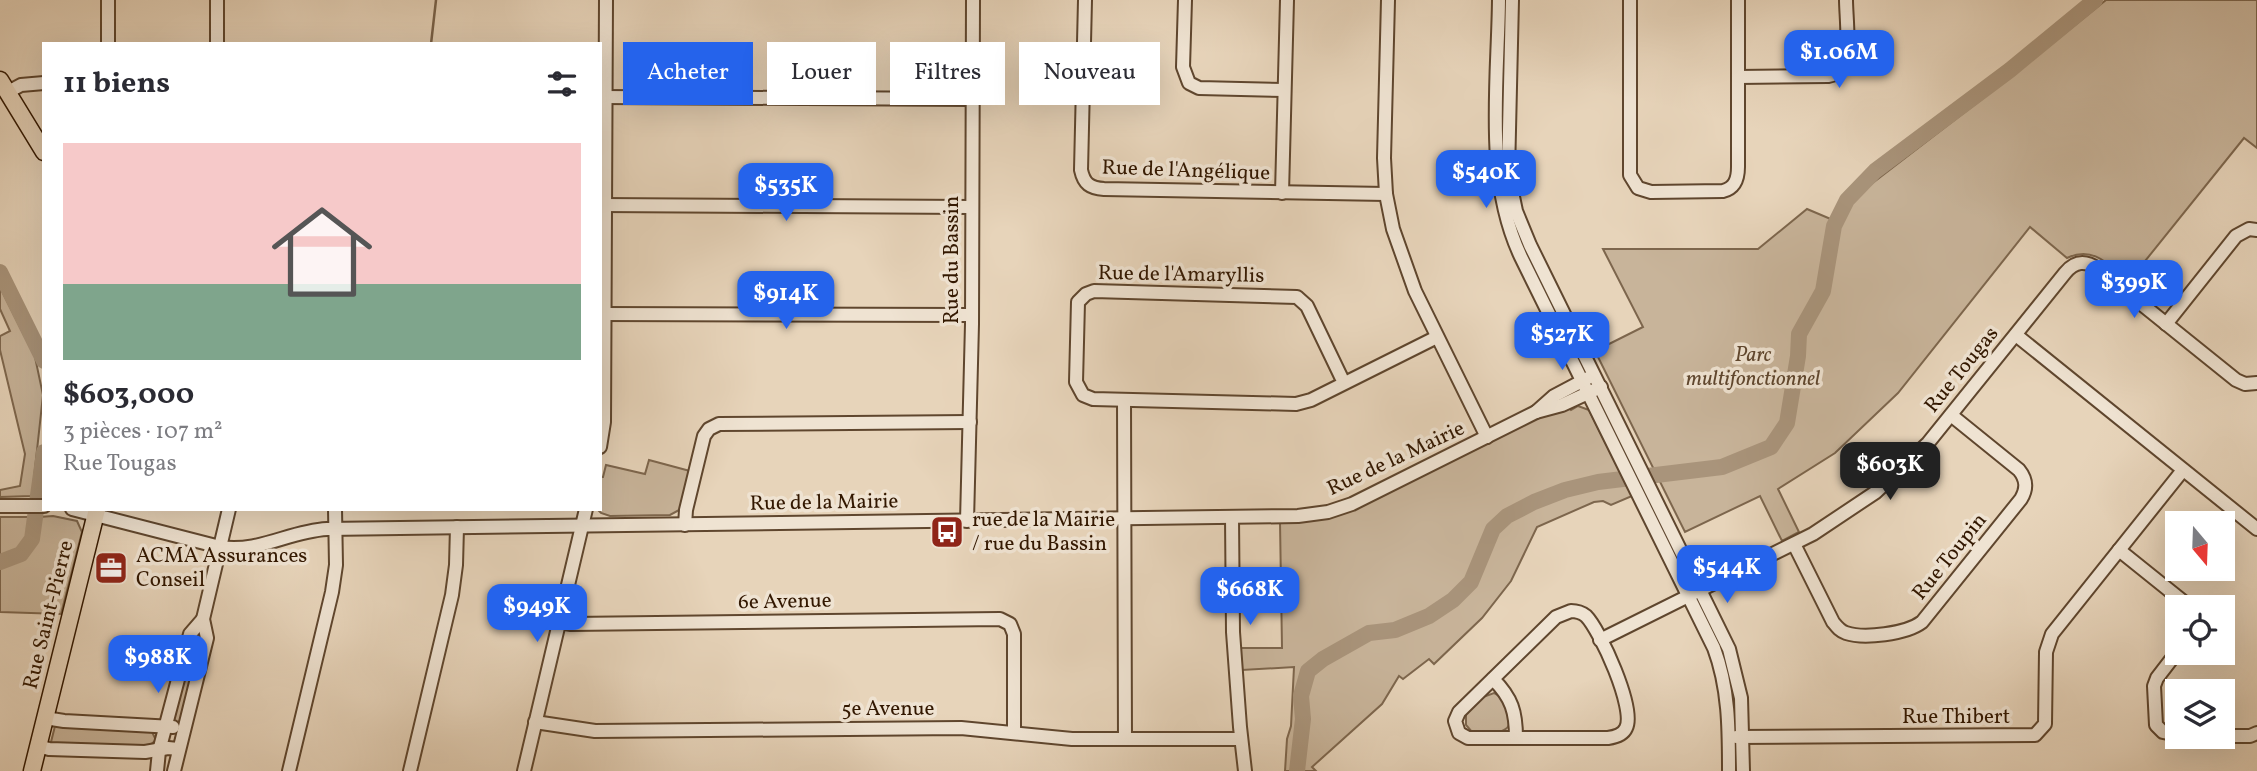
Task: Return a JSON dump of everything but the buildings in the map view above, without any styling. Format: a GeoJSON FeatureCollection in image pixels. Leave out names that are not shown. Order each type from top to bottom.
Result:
{"type":"FeatureCollection","features":[{"type":"Feature","properties":{"kind":"main road"},"geometry":{"type":"LineString","coordinates":[[4,86],[42,149]]}},
{"type":"Feature","properties":{"kind":"main road","name":"Rue Saint-Pierre"},"geometry":{"type":"LineString","coordinates":[[32,771],[97,512]]}},
{"type":"Feature","properties":{"kind":"street"},"geometry":{"type":"LineString","coordinates":[[108,0],[108,42]]}},
{"type":"Feature","properties":{"kind":"street"},"geometry":{"type":"LineString","coordinates":[[217,0],[217,42]]}},
{"type":"Feature","properties":{"kind":"street"},"geometry":{"type":"LineString","coordinates":[[602,422],[606,0]]}},
{"type":"Feature","properties":{"kind":"street","name":"Rue du Bassin"},"geometry":{"type":"LineString","coordinates":[[973,0],[973,42]]}},
{"type":"Feature","properties":{"kind":"street","name":"Rue de l'Angélique"},"geometry":{"type":"LineString","coordinates":[[1084,0],[1081,163],[1086,183],[1104,189],[1386,194]]}},
{"type":"Feature","properties":{"kind":"street"},"geometry":{"type":"LineString","coordinates":[[1185,0],[1184,67],[1189,83],[1199,88],[1284,90]]}},
{"type":"Feature","properties":{"kind":"street"},"geometry":{"type":"LineString","coordinates":[[1282,193],[1287,0]]}},
{"type":"Feature","properties":{"kind":"street"},"geometry":{"type":"LineString","coordinates":[[1388,0],[1384,141],[1386,194],[1393,229],[1405,268],[1487,437]]}},
{"type":"Feature","properties":{"kind":"street"},"geometry":{"type":"LineString","coordinates":[[1499,0],[1497,159],[1501,199],[1517,247],[1689,596],[1721,670],[1727,700],[1729,771]]}},
{"type":"Feature","properties":{"kind":"street"},"geometry":{"type":"LineString","coordinates":[[1512,0],[1508,150],[1511,193],[1525,236],[1701,589],[1734,661],[1740,687],[1743,771]]}},
{"type":"Feature","properties":{"kind":"street"},"geometry":{"type":"LineString","coordinates":[[1630,0],[1630,175],[1638,188],[1651,192],[1728,190],[1734,184],[1738,167],[1738,0]]}},
{"type":"Feature","properties":{"kind":"street"},"geometry":{"type":"LineString","coordinates":[[1738,76],[1828,76],[1838,73],[1846,62],[1846,0]]}},
{"type":"Feature","properties":{"kind":"street"},"geometry":{"type":"LineString","coordinates":[[4,86],[42,83]]}},
{"type":"Feature","properties":{"kind":"street"},"geometry":{"type":"LineString","coordinates":[[603,97],[890,99]]}},
{"type":"Feature","properties":{"kind":"street","name":"Rue du Bassin"},"geometry":{"type":"LineString","coordinates":[[967,521],[972,315],[972,105]]}},
{"type":"Feature","properties":{"kind":"street"},"geometry":{"type":"LineString","coordinates":[[603,205],[971,207]]}},
{"type":"Feature","properties":{"kind":"street"},"geometry":{"type":"LineString","coordinates":[[2166,324],[2236,236],[2249,229],[2257,230]]}},
{"type":"Feature","properties":{"kind":"street","name":"Rue Tougas"},"geometry":{"type":"LineString","coordinates":[[1600,640],[1794,544],[1837,520],[1876,492],[1916,456],[2068,270],[2076,264],[2083,262],[2098,269],[2236,380],[2249,385],[2257,383]]}},
{"type":"Feature","properties":{"kind":"street","name":"Rue de l'Amaryllis"},"geometry":{"type":"LineString","coordinates":[[1345,383],[1307,306],[1297,297],[1090,292],[1080,299],[1077,307],[1077,387],[1087,398],[1296,404],[1311,400],[1345,383],[1437,337]]}},
{"type":"Feature","properties":{"kind":"street"},"geometry":{"type":"LineString","coordinates":[[603,314],[972,315]]}},
{"type":"Feature","properties":{"kind":"street"},"geometry":{"type":"LineString","coordinates":[[2016,335],[2257,529]]}},
{"type":"Feature","properties":{"kind":"street","name":"Rue de la Mairie"},"geometry":{"type":"LineString","coordinates":[[1536,412],[1554,396],[1595,375]]}},
{"type":"Feature","properties":{"kind":"street","name":"Rue de la Mairie"},"geometry":{"type":"LineString","coordinates":[[97,512],[220,547],[261,546],[315,530],[335,528],[1298,516],[1336,510],[1536,412],[1557,407],[1601,387]]}},
{"type":"Feature","properties":{"kind":"street"},"geometry":{"type":"LineString","coordinates":[[1124,400],[1125,739]]}},
{"type":"Feature","properties":{"kind":"street","name":"Rue Toupin"},"geometry":{"type":"LineString","coordinates":[[1794,544],[1833,622],[1841,631],[1851,634],[1899,633],[1922,622],[2021,499],[2026,489],[2025,478],[2019,470],[1951,415]]}},
{"type":"Feature","properties":{"kind":"street"},"geometry":{"type":"LineString","coordinates":[[685,525],[704,436],[709,429],[719,424],[970,422]]}},
{"type":"Feature","properties":{"kind":"street","name":"Rue Thibert"},"geometry":{"type":"LineString","coordinates":[[1729,737],[2035,735],[2045,724],[2046,657],[2049,640],[2183,470]]}},
{"type":"Feature","properties":{"kind":"street"},"geometry":{"type":"LineString","coordinates":[[0,506],[42,506]]}},
{"type":"Feature","properties":{"kind":"street"},"geometry":{"type":"LineString","coordinates":[[174,771],[207,638],[203,619],[229,511]]}},
{"type":"Feature","properties":{"kind":"street"},"geometry":{"type":"LineString","coordinates":[[289,771],[331,599],[335,572],[335,511]]}},
{"type":"Feature","properties":{"kind":"street"},"geometry":{"type":"LineString","coordinates":[[524,771],[586,511]]}},
{"type":"Feature","properties":{"kind":"street"},"geometry":{"type":"LineString","coordinates":[[1232,517],[1233,632],[1245,771]]}},
{"type":"Feature","properties":{"kind":"street"},"geometry":{"type":"LineString","coordinates":[[410,771],[452,595],[457,527]]}},
{"type":"Feature","properties":{"kind":"street"},"geometry":{"type":"LineString","coordinates":[[2119,550],[2175,595]]}},
{"type":"Feature","properties":{"kind":"street"},"geometry":{"type":"LineString","coordinates":[[1566,612],[1578,612],[1586,616],[1600,640],[1625,696],[1628,720],[1625,730],[1611,738],[1468,738],[1457,730],[1454,721],[1456,716],[1556,617],[1566,612]]}},
{"type":"Feature","properties":{"kind":"street"},"geometry":{"type":"LineString","coordinates":[[157,771],[159,751],[190,634],[203,619]]}},
{"type":"Feature","properties":{"kind":"street","name":"6e Avenue"},"geometry":{"type":"LineString","coordinates":[[559,622],[1000,619],[1010,624],[1015,641],[1014,733]]}},
{"type":"Feature","properties":{"kind":"street"},"geometry":{"type":"LineString","coordinates":[[2165,733],[2156,725],[2154,686],[2167,665]]}},
{"type":"Feature","properties":{"kind":"street"},"geometry":{"type":"LineString","coordinates":[[1493,679],[1507,694],[1514,707],[1516,738]]}},
{"type":"Feature","properties":{"kind":"street"},"geometry":{"type":"LineString","coordinates":[[45,718],[167,726],[184,730]]}},
{"type":"Feature","properties":{"kind":"street","name":"5e Avenue"},"geometry":{"type":"LineString","coordinates":[[535,722],[595,731],[961,728],[1072,739],[1241,739]]}},
{"type":"Feature","properties":{"kind":"street"},"geometry":{"type":"LineString","coordinates":[[2235,736],[2257,733]]}},
{"type":"Feature","properties":{"kind":"street"},"geometry":{"type":"LineString","coordinates":[[38,746],[65,749],[178,750]]}},
{"type":"Feature","properties":{"kind":"green space","name":"Parc multifonctionnel"},"geometry":{"type":"Polygon","coordinates":[[[2106,0],[2257,0],[2257,148],[2244,138],[2129,281],[2093,256],[2085,254],[2067,258],[2030,227],[1898,393],[1835,453],[1778,489],[1799,532],[1782,541],[1760,496],[1685,532],[1595,351],[1643,327],[1603,249],[1758,249],[1807,209],[1840,223],[1857,195],[2106,0]]]}},
{"type":"Feature","properties":{"kind":"green space"},"geometry":{"type":"Polygon","coordinates":[[[0,287],[35,357],[42,390],[32,496],[0,497],[0,490],[20,486],[25,454],[0,350],[0,336],[10,331],[0,309],[0,287]]]}},
{"type":"Feature","properties":{"kind":"green space"},"geometry":{"type":"Polygon","coordinates":[[[1578,406],[1589,410],[1632,496],[1611,505],[1603,501],[1594,502],[1537,527],[1511,581],[1482,618],[1434,664],[1429,659],[1403,679],[1399,676],[1382,704],[1312,767],[1316,771],[1285,771],[1294,667],[1242,670],[1240,648],[1282,648],[1280,522],[1323,518],[1357,507],[1542,416],[1578,406]]]}},
{"type":"Feature","properties":{"kind":"green space"},"geometry":{"type":"Polygon","coordinates":[[[649,460],[690,471],[681,509],[670,515],[610,516],[599,511],[602,511],[602,477],[606,465],[645,474],[649,460]]]}},
{"type":"Feature","properties":{"kind":"green space"},"geometry":{"type":"Polygon","coordinates":[[[53,516],[77,521],[82,532],[61,614],[0,612],[0,566],[18,559],[29,549],[39,517],[53,516]]]}},
{"type":"Feature","properties":{"kind":"green space"},"geometry":{"type":"Polygon","coordinates":[[[0,517],[32,517],[29,531],[22,543],[0,559],[0,517]]]}},
{"type":"Feature","properties":{"kind":"green space"},"geometry":{"type":"Polygon","coordinates":[[[196,630],[203,633],[182,721],[176,722],[173,719],[196,630]]]}},
{"type":"Feature","properties":{"kind":"green space"},"geometry":{"type":"Polygon","coordinates":[[[1494,693],[1509,711],[1507,728],[1496,732],[1472,732],[1466,725],[1466,713],[1483,697],[1494,693]]]}},
{"type":"Feature","properties":{"kind":"green space"},"geometry":{"type":"Polygon","coordinates":[[[55,726],[151,730],[156,740],[148,747],[53,744],[51,742],[55,726]]]}},
{"type":"Feature","properties":{"kind":"waterway"},"geometry":{"type":"LineString","coordinates":[[431,42],[436,0]]}},
{"type":"Feature","properties":{"kind":"waterway"},"geometry":{"type":"LineString","coordinates":[[1297,771],[1303,719],[1301,696],[1308,671],[1323,659],[1369,633],[1395,630],[1429,616],[1453,600],[1471,582],[1493,529],[1507,516],[1565,490],[1598,482],[1722,467],[1771,447],[1787,423],[1799,334],[1823,291],[1834,226],[1847,200],[1875,171],[2010,70],[2095,0]]}},
{"type":"Feature","properties":{"kind":"waterway"},"geometry":{"type":"LineString","coordinates":[[0,272],[42,357]]}},
{"type":"Feature","properties":{"kind":"waterway"},"geometry":{"type":"LineString","coordinates":[[0,562],[21,554],[32,539],[42,466]]}},
{"type":"Feature","properties":{"kind":"place","name":"rue de la Mairie / rue du Bassin"},"geometry":{"type":"Point","coordinates":[947,532]}},
{"type":"Feature","properties":{"kind":"place","name":"ACMA Assurances Conseil"},"geometry":{"type":"Point","coordinates":[111,568]}}]}
